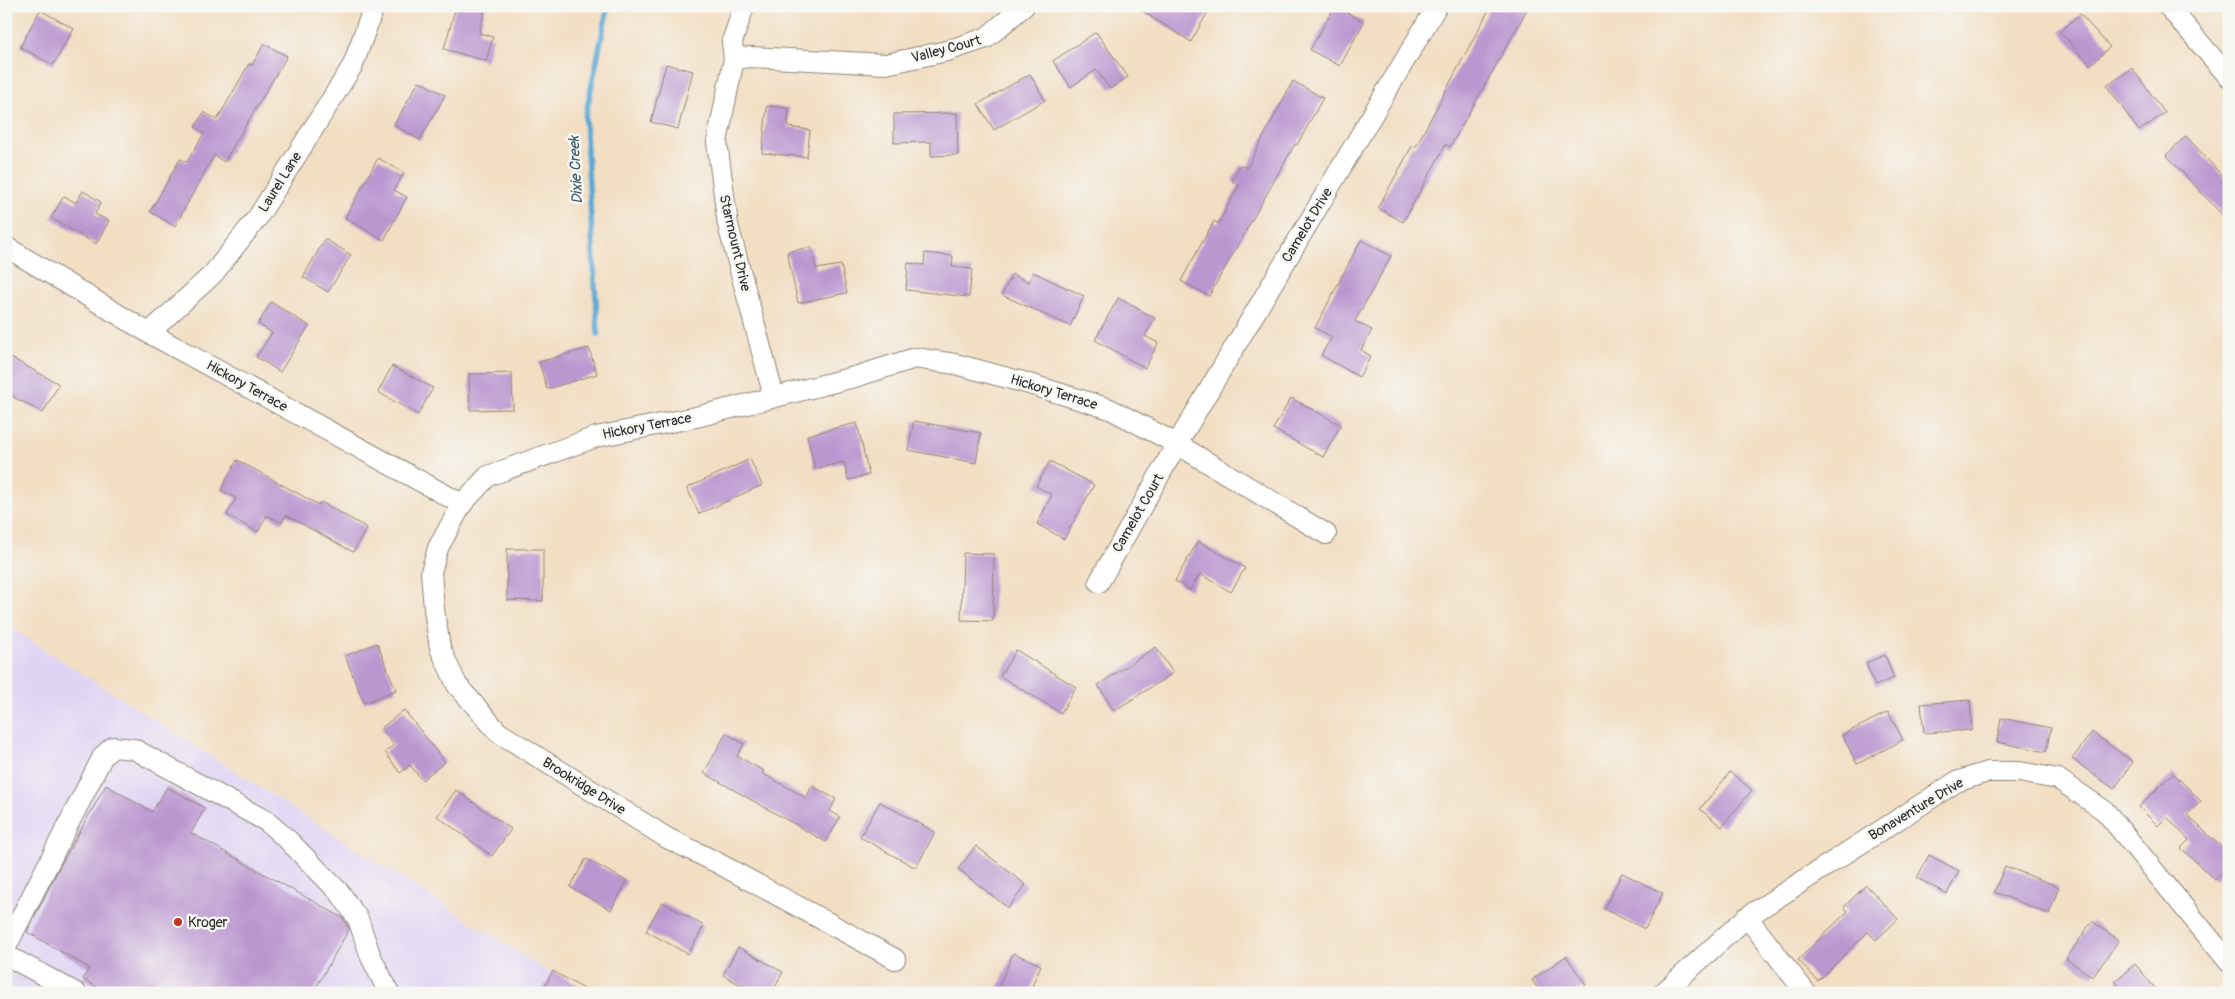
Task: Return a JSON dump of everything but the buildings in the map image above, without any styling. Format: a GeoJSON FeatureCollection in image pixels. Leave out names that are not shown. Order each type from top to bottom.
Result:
{"type":"FeatureCollection","features":[{"type":"Feature","properties":{"kind":"street","name":"Laurel Lane"},"geometry":{"type":"LineString","coordinates":[[149,333],[214,274],[258,217],[353,65],[374,6]]}},
{"type":"Feature","properties":{"kind":"street","name":"Starmount Drive"},"geometry":{"type":"LineString","coordinates":[[744,6],[732,42],[734,58],[716,142],[728,226],[774,397]]}},
{"type":"Feature","properties":{"kind":"street","name":"Valley Court"},"geometry":{"type":"LineString","coordinates":[[734,58],[750,57],[886,64],[947,51],[986,38],[1024,6]]}},
{"type":"Feature","properties":{"kind":"street","name":"Camelot Drive"},"geometry":{"type":"LineString","coordinates":[[1177,444],[1437,6]]}},
{"type":"Feature","properties":{"kind":"street"},"geometry":{"type":"LineString","coordinates":[[2168,6],[2229,76]]}},
{"type":"Feature","properties":{"kind":"street","name":"Hickory Terrace"},"geometry":{"type":"LineString","coordinates":[[6,247],[149,333],[462,504],[488,476],[596,437],[696,417],[858,376],[915,358],[956,364],[1023,382],[1110,409],[1177,444],[1326,534]]}},
{"type":"Feature","properties":{"kind":"street","name":"Camelot Court"},"geometry":{"type":"LineString","coordinates":[[1099,582],[1177,444]]}},
{"type":"Feature","properties":{"kind":"street","name":"Brookridge Drive"},"geometry":{"type":"LineString","coordinates":[[462,504],[438,548],[431,572],[440,648],[457,685],[498,732],[667,838],[716,862],[895,959]]}},
{"type":"Feature","properties":{"kind":"street"},"geometry":{"type":"LineString","coordinates":[[6,947],[104,756],[113,748],[134,749],[266,821],[288,840],[340,893],[358,919],[371,957],[389,993]]}},
{"type":"Feature","properties":{"kind":"street","name":"Bonaventure Drive"},"geometry":{"type":"LineString","coordinates":[[1663,993],[1747,917],[1956,782],[1987,772],[2018,772],[2058,779],[2104,811],[2229,962]]}},
{"type":"Feature","properties":{"kind":"street"},"geometry":{"type":"LineString","coordinates":[[1747,917],[1806,993]]}},
{"type":"Feature","properties":{"kind":"street"},"geometry":{"type":"LineString","coordinates":[[6,955],[76,993]]}},
{"type":"Feature","properties":{"kind":"shaded area"},"geometry":{"type":"Polygon","coordinates":[[[6,625],[581,993],[6,993],[6,625]]]}},
{"type":"Feature","properties":{"kind":"waterway","name":"Dixie Creek"},"geometry":{"type":"LineString","coordinates":[[598,334],[585,118],[608,6]]}},
{"type":"Feature","properties":{"kind":"place","name":"Kroger"},"geometry":{"type":"Point","coordinates":[178,922]}}]}
